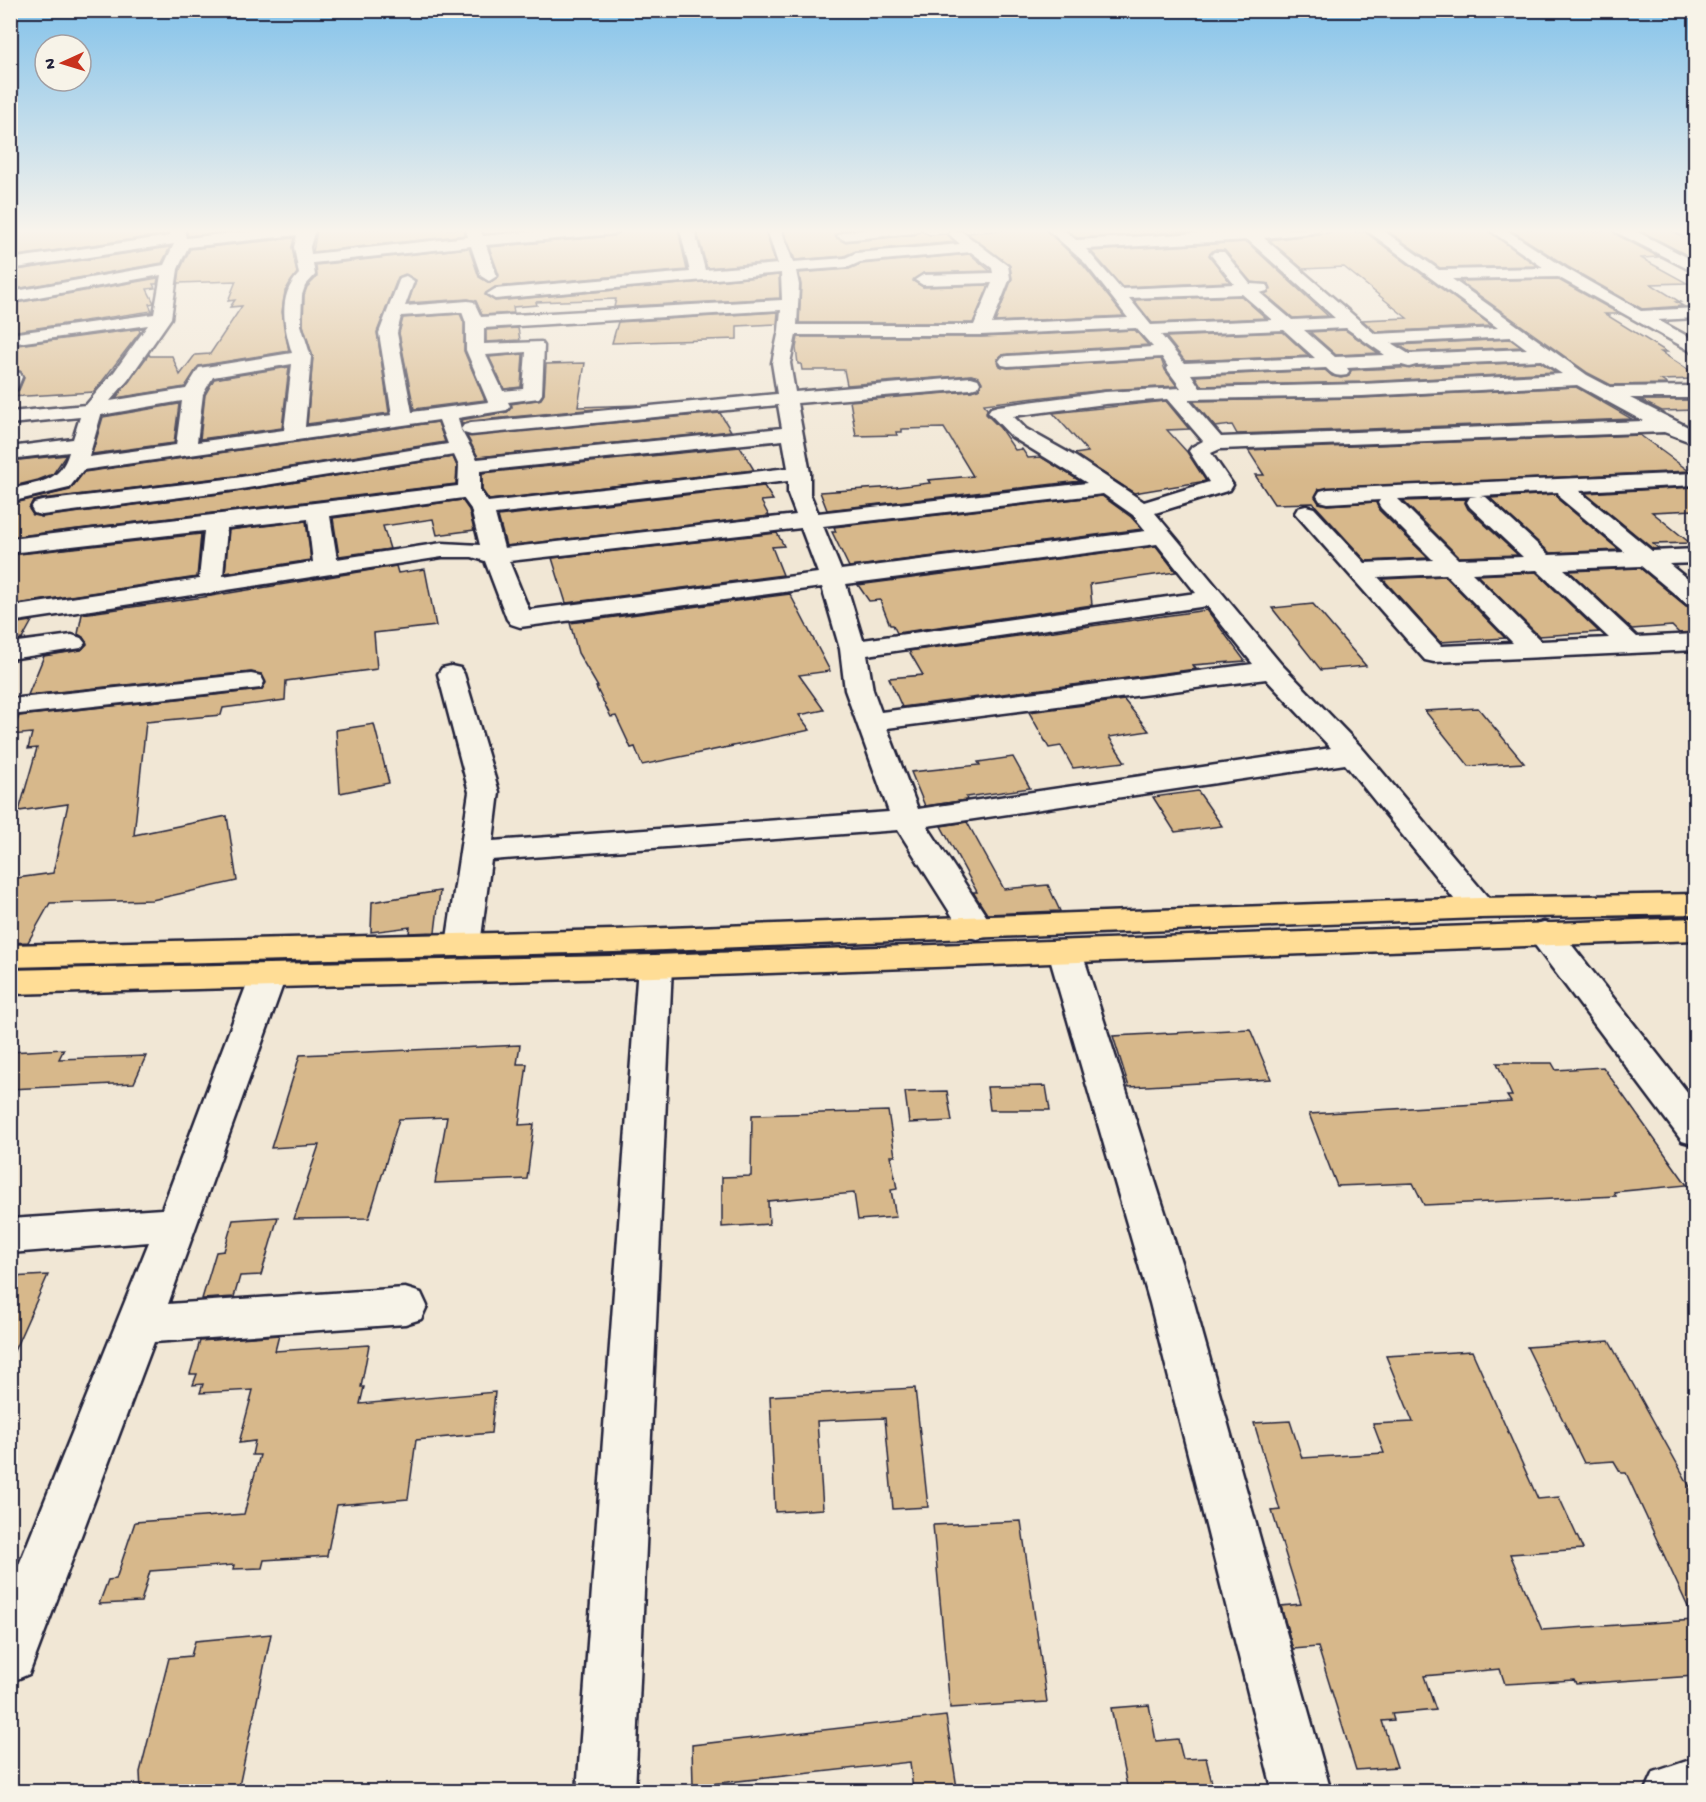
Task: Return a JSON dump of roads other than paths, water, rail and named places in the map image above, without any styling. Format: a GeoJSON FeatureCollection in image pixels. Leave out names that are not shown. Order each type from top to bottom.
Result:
{"type":"FeatureCollection","features":[{"type":"Feature","properties":{"kind":"main road"},"geometry":{"type":"LineString","coordinates":[[10,957],[977,928],[1479,908],[1695,904]]}},
{"type":"Feature","properties":{"kind":"main road"},"geometry":{"type":"LineString","coordinates":[[10,982],[655,966],[1695,929]]}},
{"type":"Feature","properties":{"kind":"street"},"geometry":{"type":"LineString","coordinates":[[78,313],[90,329]]}},
{"type":"Feature","properties":{"kind":"street"},"geometry":{"type":"LineString","coordinates":[[10,537],[42,508],[76,465],[93,410],[121,376],[162,318],[163,313]]}},
{"type":"Feature","properties":{"kind":"street"},"geometry":{"type":"LineString","coordinates":[[293,313],[292,325],[302,357],[294,434]]}},
{"type":"Feature","properties":{"kind":"street"},"geometry":{"type":"LineString","coordinates":[[394,313],[388,333],[404,419]]}},
{"type":"Feature","properties":{"kind":"street"},"geometry":{"type":"LineString","coordinates":[[457,440],[501,406],[495,398],[475,350],[475,323],[471,313]]}},
{"type":"Feature","properties":{"kind":"street"},"geometry":{"type":"LineString","coordinates":[[475,323],[639,313]]}},
{"type":"Feature","properties":{"kind":"street"},"geometry":{"type":"LineString","coordinates":[[789,313],[781,363],[799,473],[799,494],[832,579],[853,649],[859,690],[907,820],[977,928]]}},
{"type":"Feature","properties":{"kind":"street"},"geometry":{"type":"LineString","coordinates":[[981,330],[988,313]]}},
{"type":"Feature","properties":{"kind":"street"},"geometry":{"type":"LineString","coordinates":[[1132,313],[1167,351],[1176,369],[1183,394],[1216,443]]}},
{"type":"Feature","properties":{"kind":"street"},"geometry":{"type":"LineString","coordinates":[[1274,313],[1362,390]]}},
{"type":"Feature","properties":{"kind":"street"},"geometry":{"type":"LineString","coordinates":[[1338,313],[1371,339],[1446,386]]}},
{"type":"Feature","properties":{"kind":"street"},"geometry":{"type":"LineString","coordinates":[[1489,313],[1580,379],[1667,426],[1695,438]]}},
{"type":"Feature","properties":{"kind":"street"},"geometry":{"type":"LineString","coordinates":[[1636,313],[1695,349]]}},
{"type":"Feature","properties":{"kind":"street"},"geometry":{"type":"LineString","coordinates":[[1641,316],[1693,313]]}},
{"type":"Feature","properties":{"kind":"street"},"geometry":{"type":"LineString","coordinates":[[10,339],[162,318]]}},
{"type":"Feature","properties":{"kind":"street"},"geometry":{"type":"LineString","coordinates":[[788,330],[981,330],[1350,323]]}},
{"type":"Feature","properties":{"kind":"street"},"geometry":{"type":"LineString","coordinates":[[1371,339],[1515,332]]}},
{"type":"Feature","properties":{"kind":"street"},"geometry":{"type":"LineString","coordinates":[[475,350],[535,346],[532,394],[495,398]]}},
{"type":"Feature","properties":{"kind":"street"},"geometry":{"type":"LineString","coordinates":[[1008,361],[1167,351]]}},
{"type":"Feature","properties":{"kind":"street"},"geometry":{"type":"LineString","coordinates":[[1176,369],[1333,365],[1546,354]]}},
{"type":"Feature","properties":{"kind":"street"},"geometry":{"type":"LineString","coordinates":[[186,448],[193,394],[206,372],[302,357]]}},
{"type":"Feature","properties":{"kind":"street"},"geometry":{"type":"LineString","coordinates":[[1479,908],[1352,754],[1272,670],[1141,510],[1110,487],[1019,433],[998,412],[1104,398],[1362,390],[1580,379]]}},
{"type":"Feature","properties":{"kind":"street"},"geometry":{"type":"LineString","coordinates":[[42,508],[235,484],[457,440],[788,399],[971,383]]}},
{"type":"Feature","properties":{"kind":"street"},"geometry":{"type":"LineString","coordinates":[[1608,393],[1695,392]]}},
{"type":"Feature","properties":{"kind":"street"},"geometry":{"type":"LineString","coordinates":[[10,418],[93,410],[193,394]]}},
{"type":"Feature","properties":{"kind":"street"},"geometry":{"type":"LineString","coordinates":[[76,465],[404,419],[457,440],[792,433]]}},
{"type":"Feature","properties":{"kind":"street"},"geometry":{"type":"LineString","coordinates":[[1141,510],[1222,485],[1199,451],[1216,443],[1667,426]]}},
{"type":"Feature","properties":{"kind":"street"},"geometry":{"type":"LineString","coordinates":[[457,440],[495,556],[520,619],[1164,536]]}},
{"type":"Feature","properties":{"kind":"street"},"geometry":{"type":"LineString","coordinates":[[10,453],[83,444]]}},
{"type":"Feature","properties":{"kind":"street"},"geometry":{"type":"LineString","coordinates":[[10,546],[318,511],[799,473]]}},
{"type":"Feature","properties":{"kind":"street"},"geometry":{"type":"LineString","coordinates":[[1328,496],[1695,479]]}},
{"type":"Feature","properties":{"kind":"street"},"geometry":{"type":"LineString","coordinates":[[10,496],[61,483]]}},
{"type":"Feature","properties":{"kind":"street"},"geometry":{"type":"LineString","coordinates":[[10,615],[442,550],[472,550],[495,556],[1110,487]]}},
{"type":"Feature","properties":{"kind":"street"},"geometry":{"type":"LineString","coordinates":[[1568,493],[1695,599]]}},
{"type":"Feature","properties":{"kind":"street"},"geometry":{"type":"LineString","coordinates":[[1478,502],[1630,644]]}},
{"type":"Feature","properties":{"kind":"street"},"geometry":{"type":"LineString","coordinates":[[1389,503],[1533,648]]}},
{"type":"Feature","properties":{"kind":"street"},"geometry":{"type":"LineString","coordinates":[[318,511],[326,567]]}},
{"type":"Feature","properties":{"kind":"street"},"geometry":{"type":"LineString","coordinates":[[1306,513],[1357,572],[1434,654],[1695,642]]}},
{"type":"Feature","properties":{"kind":"street"},"geometry":{"type":"LineString","coordinates":[[210,586],[216,523]]}},
{"type":"Feature","properties":{"kind":"street"},"geometry":{"type":"LineString","coordinates":[[1357,572],[1695,556]]}},
{"type":"Feature","properties":{"kind":"street"},"geometry":{"type":"LineString","coordinates":[[853,649],[1212,598]]}},
{"type":"Feature","properties":{"kind":"street"},"geometry":{"type":"LineString","coordinates":[[10,651],[72,643]]}},
{"type":"Feature","properties":{"kind":"street"},"geometry":{"type":"LineString","coordinates":[[870,722],[1272,670]]}},
{"type":"Feature","properties":{"kind":"street"},"geometry":{"type":"LineString","coordinates":[[452,674],[484,792],[463,945]]}},
{"type":"Feature","properties":{"kind":"street"},"geometry":{"type":"LineString","coordinates":[[10,706],[251,682]]}},
{"type":"Feature","properties":{"kind":"street"},"geometry":{"type":"LineString","coordinates":[[475,852],[907,820],[1352,754]]}},
{"type":"Feature","properties":{"kind":"street"},"geometry":{"type":"LineString","coordinates":[[1544,933],[1695,1131]]}},
{"type":"Feature","properties":{"kind":"street"},"geometry":{"type":"LineString","coordinates":[[1065,952],[1172,1303],[1302,1791]]}},
{"type":"Feature","properties":{"kind":"street"},"geometry":{"type":"LineString","coordinates":[[606,1791],[655,966]]}},
{"type":"Feature","properties":{"kind":"street"},"geometry":{"type":"LineString","coordinates":[[10,1655],[177,1224],[268,976]]}},
{"type":"Feature","properties":{"kind":"street"},"geometry":{"type":"LineString","coordinates":[[10,1236],[177,1224]]}},
{"type":"Feature","properties":{"kind":"street"},"geometry":{"type":"LineString","coordinates":[[137,1325],[405,1306]]}},
{"type":"Feature","properties":{"kind":"street"},"geometry":{"type":"LineString","coordinates":[[1674,1791],[1695,1786]]}}]}
